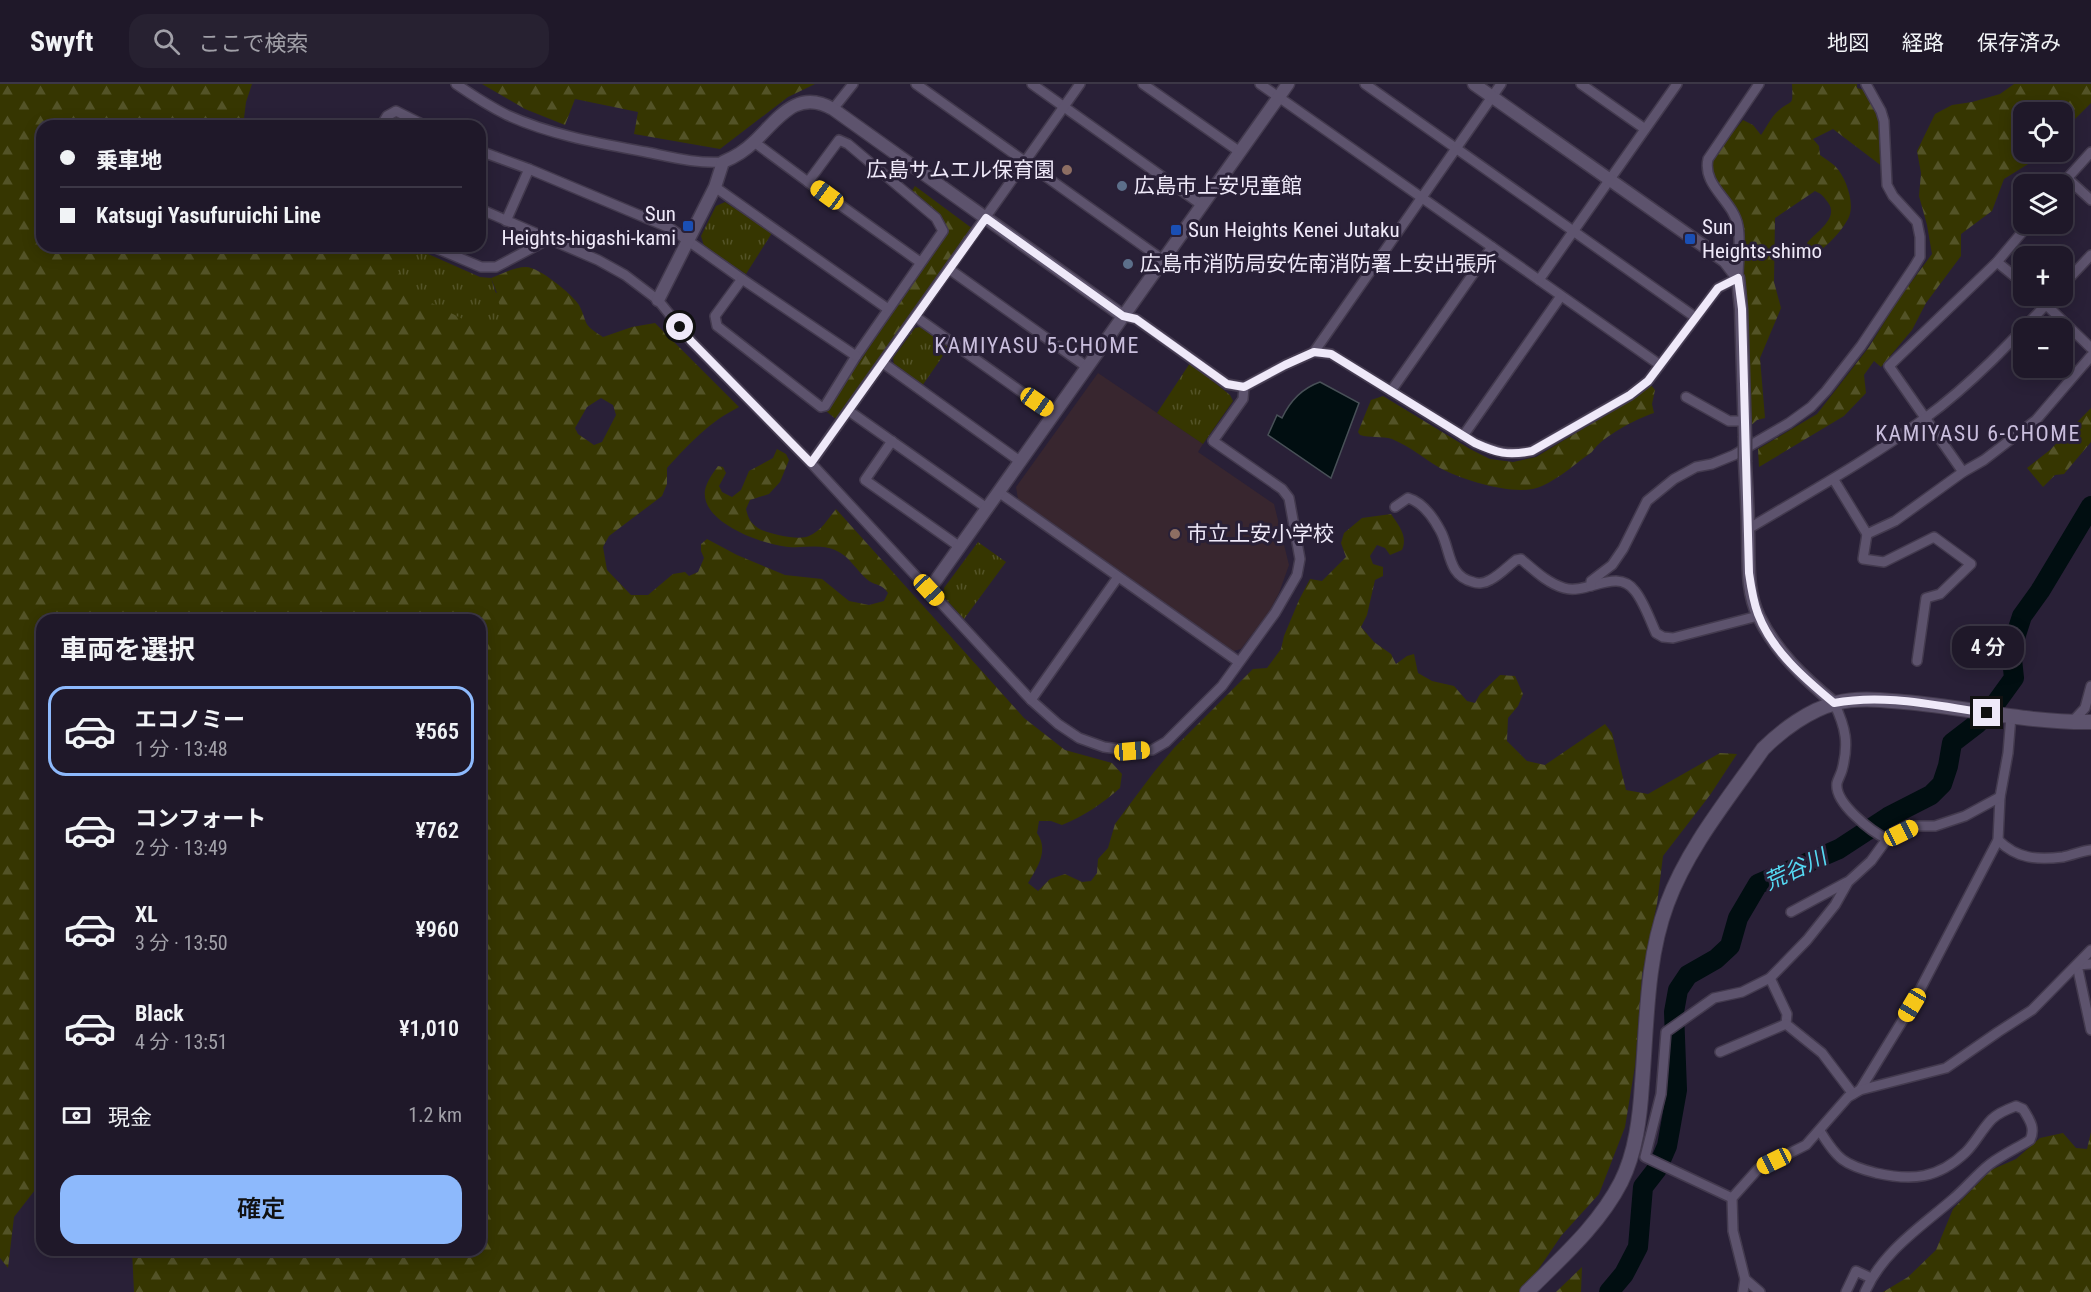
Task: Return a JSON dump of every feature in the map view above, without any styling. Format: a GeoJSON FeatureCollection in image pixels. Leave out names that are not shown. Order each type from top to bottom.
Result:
{"type":"FeatureCollection","features":[{"type":"Feature","properties":{"kind":"main road"},"geometry":{"type":"LineString","coordinates":[[1527,1292],[1589,1229],[1607,1206],[1622,1179],[1634,1142],[1640,1109],[1653,962],[1667,904],[1692,853],[1763,749],[1792,725],[1834,703],[1848,700],[1928,704],[2007,715],[2091,722]]}},
{"type":"Feature","properties":{"kind":"street"},"geometry":{"type":"LineString","coordinates":[[456,84],[507,115],[547,130],[578,139],[711,163],[723,162],[739,154],[791,106],[805,102],[824,104],[1123,316],[1136,319],[1227,384],[1244,387],[1314,352],[1501,84]]}},
{"type":"Feature","properties":{"kind":"street"},"geometry":{"type":"LineString","coordinates":[[833,109],[854,84]]}},
{"type":"Feature","properties":{"kind":"street"},"geometry":{"type":"LineString","coordinates":[[915,84],[1163,260]]}},
{"type":"Feature","properties":{"kind":"street"},"geometry":{"type":"LineString","coordinates":[[1032,84],[1202,205]]}},
{"type":"Feature","properties":{"kind":"street"},"geometry":{"type":"LineString","coordinates":[[811,463],[1080,84]]}},
{"type":"Feature","properties":{"kind":"street"},"geometry":{"type":"LineString","coordinates":[[1143,84],[1240,152]]}},
{"type":"Feature","properties":{"kind":"street"},"geometry":{"type":"LineString","coordinates":[[1260,84],[1660,365]]}},
{"type":"Feature","properties":{"kind":"street"},"geometry":{"type":"LineString","coordinates":[[929,590],[1288,84]]}},
{"type":"Feature","properties":{"kind":"street"},"geometry":{"type":"LineString","coordinates":[[1365,84],[1695,316]]}},
{"type":"Feature","properties":{"kind":"street"},"geometry":{"type":"LineString","coordinates":[[1474,84],[1725,261],[1738,278]]}},
{"type":"Feature","properties":{"kind":"street"},"geometry":{"type":"LineString","coordinates":[[1581,84],[1645,129]]}},
{"type":"Feature","properties":{"kind":"street"},"geometry":{"type":"LineString","coordinates":[[1539,280],[1677,84]]}},
{"type":"Feature","properties":{"kind":"street"},"geometry":{"type":"LineString","coordinates":[[1759,84],[1708,159],[1706,169],[1708,177],[1734,215],[1738,226],[1749,573],[1753,599],[1758,616],[1775,645],[1806,680],[1834,703],[1846,735],[1847,749],[1837,785],[1842,801],[1875,833],[1887,839]]}},
{"type":"Feature","properties":{"kind":"street"},"geometry":{"type":"LineString","coordinates":[[1591,586],[1591,581],[1612,565],[1623,549],[1647,501],[1674,479],[1696,467],[1712,464],[1734,455],[1789,423],[1811,407],[1861,346],[1914,267],[1920,256],[1917,222],[1893,196],[1887,185],[1884,121],[1866,84]]}},
{"type":"Feature","properties":{"kind":"street"},"geometry":{"type":"LineString","coordinates":[[385,120],[396,111],[414,120]]}},
{"type":"Feature","properties":{"kind":"street"},"geometry":{"type":"LineString","coordinates":[[742,279],[715,316],[717,326],[821,407],[825,406],[856,356],[943,231],[936,218],[848,144],[838,140],[808,182]]}},
{"type":"Feature","properties":{"kind":"street"},"geometry":{"type":"LineString","coordinates":[[754,142],[920,262]]}},
{"type":"Feature","properties":{"kind":"street"},"geometry":{"type":"LineString","coordinates":[[2071,174],[2091,152]]}},
{"type":"Feature","properties":{"kind":"street"},"geometry":{"type":"LineString","coordinates":[[486,153],[670,228],[856,356]]}},
{"type":"Feature","properties":{"kind":"street"},"geometry":{"type":"LineString","coordinates":[[657,300],[715,187],[723,162]]}},
{"type":"Feature","properties":{"kind":"street"},"geometry":{"type":"LineString","coordinates":[[506,220],[529,169]]}},
{"type":"Feature","properties":{"kind":"street"},"geometry":{"type":"LineString","coordinates":[[715,187],[888,309]]}},
{"type":"Feature","properties":{"kind":"street"},"geometry":{"type":"LineString","coordinates":[[2073,187],[2091,200]]}},
{"type":"Feature","properties":{"kind":"street"},"geometry":{"type":"LineString","coordinates":[[486,212],[598,260],[625,275],[657,300],[691,341],[811,463],[1031,700],[1058,724],[1079,738],[1104,747],[1132,751],[1152,750],[1166,742],[1222,686],[1297,575],[1300,559],[1289,498],[1282,489],[1213,441],[1243,399],[1244,387]]}},
{"type":"Feature","properties":{"kind":"street"},"geometry":{"type":"LineString","coordinates":[[1963,472],[1889,366],[1996,262],[2020,234]]}},
{"type":"Feature","properties":{"kind":"street"},"geometry":{"type":"LineString","coordinates":[[445,252],[481,267],[495,267],[549,239]]}},
{"type":"Feature","properties":{"kind":"street"},"geometry":{"type":"LineString","coordinates":[[1391,391],[1492,247]]}},
{"type":"Feature","properties":{"kind":"street"},"geometry":{"type":"LineString","coordinates":[[2073,274],[2091,255]]}},
{"type":"Feature","properties":{"kind":"street"},"geometry":{"type":"LineString","coordinates":[[1996,262],[2013,275]]}},
{"type":"Feature","properties":{"kind":"street"},"geometry":{"type":"LineString","coordinates":[[950,269],[1087,368]]}},
{"type":"Feature","properties":{"kind":"street"},"geometry":{"type":"LineString","coordinates":[[1314,352],[1331,354],[1463,435],[1497,452],[1515,455],[1532,451],[1630,395],[1648,381],[1718,288],[1738,278]]}},
{"type":"Feature","properties":{"kind":"street"},"geometry":{"type":"LineString","coordinates":[[1463,435],[1562,296]]}},
{"type":"Feature","properties":{"kind":"street"},"geometry":{"type":"LineString","coordinates":[[1748,529],[1834,480],[1925,418],[1979,374],[2043,306]]}},
{"type":"Feature","properties":{"kind":"street"},"geometry":{"type":"LineString","coordinates":[[2049,306],[2091,348]]}},
{"type":"Feature","properties":{"kind":"street"},"geometry":{"type":"LineString","coordinates":[[916,317],[1054,415]]}},
{"type":"Feature","properties":{"kind":"street"},"geometry":{"type":"LineString","coordinates":[[1867,534],[1896,521],[1963,472],[1984,460],[2036,420],[2091,356]]}},
{"type":"Feature","properties":{"kind":"street"},"geometry":{"type":"LineString","coordinates":[[883,363],[1021,462]]}},
{"type":"Feature","properties":{"kind":"street"},"geometry":{"type":"LineString","coordinates":[[1686,397],[1729,421],[1745,421]]}},
{"type":"Feature","properties":{"kind":"street"},"geometry":{"type":"LineString","coordinates":[[849,411],[988,509]]}},
{"type":"Feature","properties":{"kind":"street"},"geometry":{"type":"LineString","coordinates":[[892,441],[865,480],[960,548]]}},
{"type":"Feature","properties":{"kind":"street"},"geometry":{"type":"LineString","coordinates":[[1834,480],[1867,534],[1863,559],[1884,562],[1934,537],[1971,564],[1940,594],[1926,598],[1917,661]]}},
{"type":"Feature","properties":{"kind":"street"},"geometry":{"type":"LineString","coordinates":[[1000,493],[1239,662]]}},
{"type":"Feature","properties":{"kind":"street"},"geometry":{"type":"LineString","coordinates":[[1395,507],[1408,498],[1416,500],[1441,531],[1452,566],[1458,576],[1478,584],[1489,581],[1516,560],[1521,559],[1544,579],[1565,588],[1574,589],[1615,581],[1625,582],[1635,590],[1656,633],[1663,637],[1673,638],[1758,616]]}},
{"type":"Feature","properties":{"kind":"street"},"geometry":{"type":"LineString","coordinates":[[1031,700],[1118,577]]}},
{"type":"Feature","properties":{"kind":"street"},"geometry":{"type":"LineString","coordinates":[[2072,722],[2085,708],[2091,686]]}},
{"type":"Feature","properties":{"kind":"street"},"geometry":{"type":"LineString","coordinates":[[1857,1092],[1912,1005],[1998,840],[2000,797],[2008,753],[2007,715]]}},
{"type":"Feature","properties":{"kind":"street"},"geometry":{"type":"LineString","coordinates":[[1791,912],[1848,882],[1872,861],[1887,839],[1914,826],[1935,826],[1965,816],[2000,797]]}},
{"type":"Feature","properties":{"kind":"street"},"geometry":{"type":"LineString","coordinates":[[1998,840],[2009,851],[2027,858],[2064,857],[2091,850]]}},
{"type":"Feature","properties":{"kind":"street"},"geometry":{"type":"LineString","coordinates":[[1732,1198],[1645,1156],[1661,1094],[1666,1032],[1714,998],[1743,992],[1770,978],[1807,940],[1835,905],[1848,882]]}},
{"type":"Feature","properties":{"kind":"street"},"geometry":{"type":"LineString","coordinates":[[1743,1292],[1745,1279],[1733,1231],[1732,1198],[1758,1169],[1806,1145],[1848,1097],[1857,1092],[1946,1068],[2032,1010],[2091,950]]}},
{"type":"Feature","properties":{"kind":"street"},"geometry":{"type":"LineString","coordinates":[[2077,965],[2091,964]]}},
{"type":"Feature","properties":{"kind":"street"},"geometry":{"type":"LineString","coordinates":[[2077,965],[2091,1030]]}},
{"type":"Feature","properties":{"kind":"street"},"geometry":{"type":"LineString","coordinates":[[1770,978],[1787,1014],[1786,1024]]}},
{"type":"Feature","properties":{"kind":"street"},"geometry":{"type":"LineString","coordinates":[[1786,1024],[1822,1053],[1857,1092]]}},
{"type":"Feature","properties":{"kind":"street"},"geometry":{"type":"LineString","coordinates":[[1720,1052],[1786,1024]]}},
{"type":"Feature","properties":{"kind":"street"},"geometry":{"type":"LineString","coordinates":[[1820,1131],[1832,1152],[1852,1167],[1898,1178],[1919,1178],[1939,1172],[1966,1152],[1992,1118],[2006,1110],[2016,1106],[2023,1108],[2032,1125],[2033,1133],[2030,1140],[1990,1164],[1898,1246],[1871,1278],[1865,1292]]}},
{"type":"Feature","properties":{"kind":"street"},"geometry":{"type":"LineString","coordinates":[[1846,1292],[1856,1271],[1871,1278]]}},
{"type":"Feature","properties":{"kind":"street"},"geometry":{"type":"LineString","coordinates":[[1745,1279],[1760,1292]]}},
{"type":"Feature","properties":{"kind":"shaded area","name":"市立上安小学校"},"geometry":{"type":"Polygon","coordinates":[[[1098,373],[1203,444],[1198,452],[1274,504],[1289,565],[1269,612],[1241,649],[1233,651],[1018,499],[1016,487],[1098,373]]]}},
{"type":"Feature","properties":{"kind":"shaded area"},"geometry":{"type":"Polygon","coordinates":[[[1320,382],[1359,403],[1331,478],[1268,435],[1277,415],[1282,418],[1298,396],[1320,382]]]}},
{"type":"Feature","properties":{"kind":"green space"},"geometry":{"type":"Polygon","coordinates":[[[0,84],[252,84],[246,102],[244,120],[36,120],[36,252],[394,252],[497,293],[491,278],[526,267],[539,271],[570,294],[579,305],[588,326],[603,337],[632,327],[655,323],[739,407],[709,426],[667,468],[667,484],[662,496],[609,536],[603,547],[607,570],[631,595],[648,595],[673,574],[685,572],[689,576],[698,572],[704,558],[701,544],[707,539],[737,555],[785,575],[822,579],[849,601],[869,605],[884,601],[888,593],[886,590],[869,581],[849,560],[835,550],[824,547],[789,547],[765,542],[736,530],[712,513],[706,502],[705,490],[718,466],[723,467],[726,473],[719,486],[722,492],[732,497],[741,490],[749,471],[773,458],[777,449],[786,454],[789,460],[780,482],[769,494],[750,500],[746,509],[753,524],[775,534],[804,537],[817,531],[836,509],[1024,718],[1065,750],[1112,763],[1122,774],[1120,788],[1085,814],[1062,825],[1051,821],[1039,821],[1037,833],[1042,846],[1041,858],[1028,883],[1038,891],[1050,879],[1065,874],[1082,882],[1091,881],[1097,873],[1098,859],[1108,848],[1115,824],[1174,748],[1253,669],[1267,668],[1281,649],[1284,636],[1310,579],[1322,581],[1346,557],[1341,543],[1344,533],[1362,518],[1391,514],[1402,531],[1404,545],[1402,550],[1390,555],[1385,548],[1377,545],[1370,556],[1373,564],[1383,567],[1383,576],[1375,580],[1367,615],[1361,627],[1374,642],[1391,654],[1396,664],[1414,654],[1418,673],[1432,681],[1454,686],[1467,701],[1475,703],[1480,694],[1500,675],[1515,676],[1523,694],[1518,706],[1508,718],[1507,741],[1527,761],[1545,765],[1605,724],[1612,733],[1626,790],[1648,794],[1720,753],[1737,754],[1710,795],[1663,856],[1657,904],[1642,975],[1635,1066],[1625,1127],[1599,1194],[1561,1236],[1523,1292],[134,1292],[132,1256],[486,1256],[486,614],[36,614],[36,1189],[14,1217],[8,1268],[0,1258],[0,84]],[[601,398],[587,407],[575,428],[578,434],[594,445],[602,442],[616,415],[613,405],[601,398]]]}},
{"type":"Feature","properties":{"kind":"green space"},"geometry":{"type":"Polygon","coordinates":[[[482,84],[815,84],[788,97],[720,149],[634,134],[638,112],[575,99],[565,125],[525,109],[482,84]]]}},
{"type":"Feature","properties":{"kind":"green space"},"geometry":{"type":"Polygon","coordinates":[[[1792,84],[1857,84],[1857,88],[1864,90],[1879,115],[1883,167],[1833,129],[1813,139],[1819,146],[1820,155],[1835,166],[1843,177],[1849,191],[1850,213],[1838,233],[1816,254],[1807,243],[1825,225],[1831,215],[1829,204],[1821,195],[1815,191],[1775,218],[1774,282],[1781,308],[1760,358],[1765,418],[1757,420],[1746,430],[1740,263],[1742,224],[1710,169],[1711,159],[1743,120],[1753,125],[1761,135],[1775,113],[1791,102],[1792,84]]]}},
{"type":"Feature","properties":{"kind":"green space"},"geometry":{"type":"Polygon","coordinates":[[[2014,84],[2091,84],[2091,103],[2073,121],[2073,102],[2013,102],[2013,162],[2031,162],[2004,179],[1992,211],[1961,234],[1961,256],[1926,303],[1912,330],[1881,367],[1874,361],[1864,375],[1866,393],[1844,416],[1759,467],[1758,449],[1817,414],[1869,347],[1898,300],[1932,254],[1919,196],[1921,173],[1917,151],[1935,114],[1952,105],[2000,94],[2014,84]]]}},
{"type":"Feature","properties":{"kind":"green space"},"geometry":{"type":"Polygon","coordinates":[[[915,186],[973,229],[837,420],[826,411],[947,233],[941,216],[910,194],[915,186]]]}},
{"type":"Feature","properties":{"kind":"green space"},"geometry":{"type":"Polygon","coordinates":[[[725,202],[772,233],[746,274],[704,246],[701,236],[716,206],[725,202]]]}},
{"type":"Feature","properties":{"kind":"green space"},"geometry":{"type":"Polygon","coordinates":[[[390,252],[424,252],[480,277],[491,278],[503,316],[493,327],[476,326],[422,298],[398,271],[390,252]]]}},
{"type":"Feature","properties":{"kind":"green space"},"geometry":{"type":"Polygon","coordinates":[[[920,327],[949,347],[922,386],[894,365],[893,358],[915,328],[920,327]]]}},
{"type":"Feature","properties":{"kind":"green space"},"geometry":{"type":"Polygon","coordinates":[[[1190,363],[1230,395],[1233,401],[1203,444],[1157,413],[1190,363]]]}},
{"type":"Feature","properties":{"kind":"green space"},"geometry":{"type":"Polygon","coordinates":[[[1651,385],[1655,390],[1652,404],[1654,413],[1620,429],[1603,440],[1592,452],[1562,475],[1532,489],[1505,489],[1462,478],[1440,468],[1392,439],[1364,436],[1358,432],[1371,400],[1383,396],[1470,449],[1490,459],[1513,462],[1536,457],[1634,398],[1651,385]]]}},
{"type":"Feature","properties":{"kind":"green space"},"geometry":{"type":"Polygon","coordinates":[[[2091,408],[2091,442],[2064,474],[2055,475],[2043,487],[2027,468],[2050,450],[2091,408]]]}},
{"type":"Feature","properties":{"kind":"green space"},"geometry":{"type":"Polygon","coordinates":[[[978,542],[1006,562],[964,619],[943,596],[944,588],[978,542]]]}},
{"type":"Feature","properties":{"kind":"green space"},"geometry":{"type":"Polygon","coordinates":[[[2091,1132],[2091,1292],[1883,1292],[1908,1277],[1936,1250],[1953,1209],[1991,1170],[2016,1159],[2040,1138],[2063,1133],[2076,1148],[2087,1149],[2091,1132]]]}},
{"type":"Feature","properties":{"kind":"green space"},"geometry":{"type":"Polygon","coordinates":[[[1582,1267],[1581,1292],[1556,1292],[1582,1267]]]}},
{"type":"Feature","properties":{"kind":"waterway","name":"荒谷川"},"geometry":{"type":"LineString","coordinates":[[1609,1292],[1624,1274],[1638,1247],[1643,1187],[1657,1169],[1667,1146],[1677,1090],[1674,1012],[1678,990],[1688,975],[1716,959],[1730,946],[1738,918],[1758,884],[1839,849],[1888,817],[1931,795],[1942,784],[1952,743],[1978,723],[2014,678],[2012,659],[2014,641],[2022,616],[2040,591],[2091,506]]}},
{"type":"Feature","properties":{"kind":"place","name":"広島サムエル保育園"},"geometry":{"type":"Point","coordinates":[1067,170]}},
{"type":"Feature","properties":{"kind":"place","name":"広島市上安児童館"},"geometry":{"type":"Point","coordinates":[1122,186]}},
{"type":"Feature","properties":{"kind":"place","name":"Sun Heights-higashi-kami"},"geometry":{"type":"Point","coordinates":[688,226]}},
{"type":"Feature","properties":{"kind":"place","name":"Sun Heights Kenei Jutaku"},"geometry":{"type":"Point","coordinates":[1176,230]}},
{"type":"Feature","properties":{"kind":"place","name":"Sun Heights-shimo"},"geometry":{"type":"Point","coordinates":[1690,239]}},
{"type":"Feature","properties":{"kind":"place","name":"広島市消防局安佐南消防署上安出張所"},"geometry":{"type":"Point","coordinates":[1128,264]}},
{"type":"Feature","properties":{"kind":"place","name":"市立上安小学校"},"geometry":{"type":"Point","coordinates":[1175,534]}},
{"type":"Feature","properties":{"kind":"district","name":"KAMIYASU 5-CHOME"},"geometry":{"type":"Point","coordinates":[1037,345]}},
{"type":"Feature","properties":{"kind":"district","name":"KAMIYASU 6-CHOME"},"geometry":{"type":"Point","coordinates":[1978,433]}},
{"type":"Feature","properties":{"kind":"route"},"geometry":{"type":"LineString","coordinates":[[680,327],[811,463],[986,218],[1123,316],[1136,319],[1227,384],[1244,387],[1314,352],[1331,354],[1475,443],[1497,452],[1515,455],[1532,451],[1630,395],[1648,381],[1718,288],[1738,278],[1742,309],[1749,573],[1758,616],[1775,645],[1806,680],[1834,703],[1848,700],[1879,700],[1928,704],[1987,713]]}}]}
